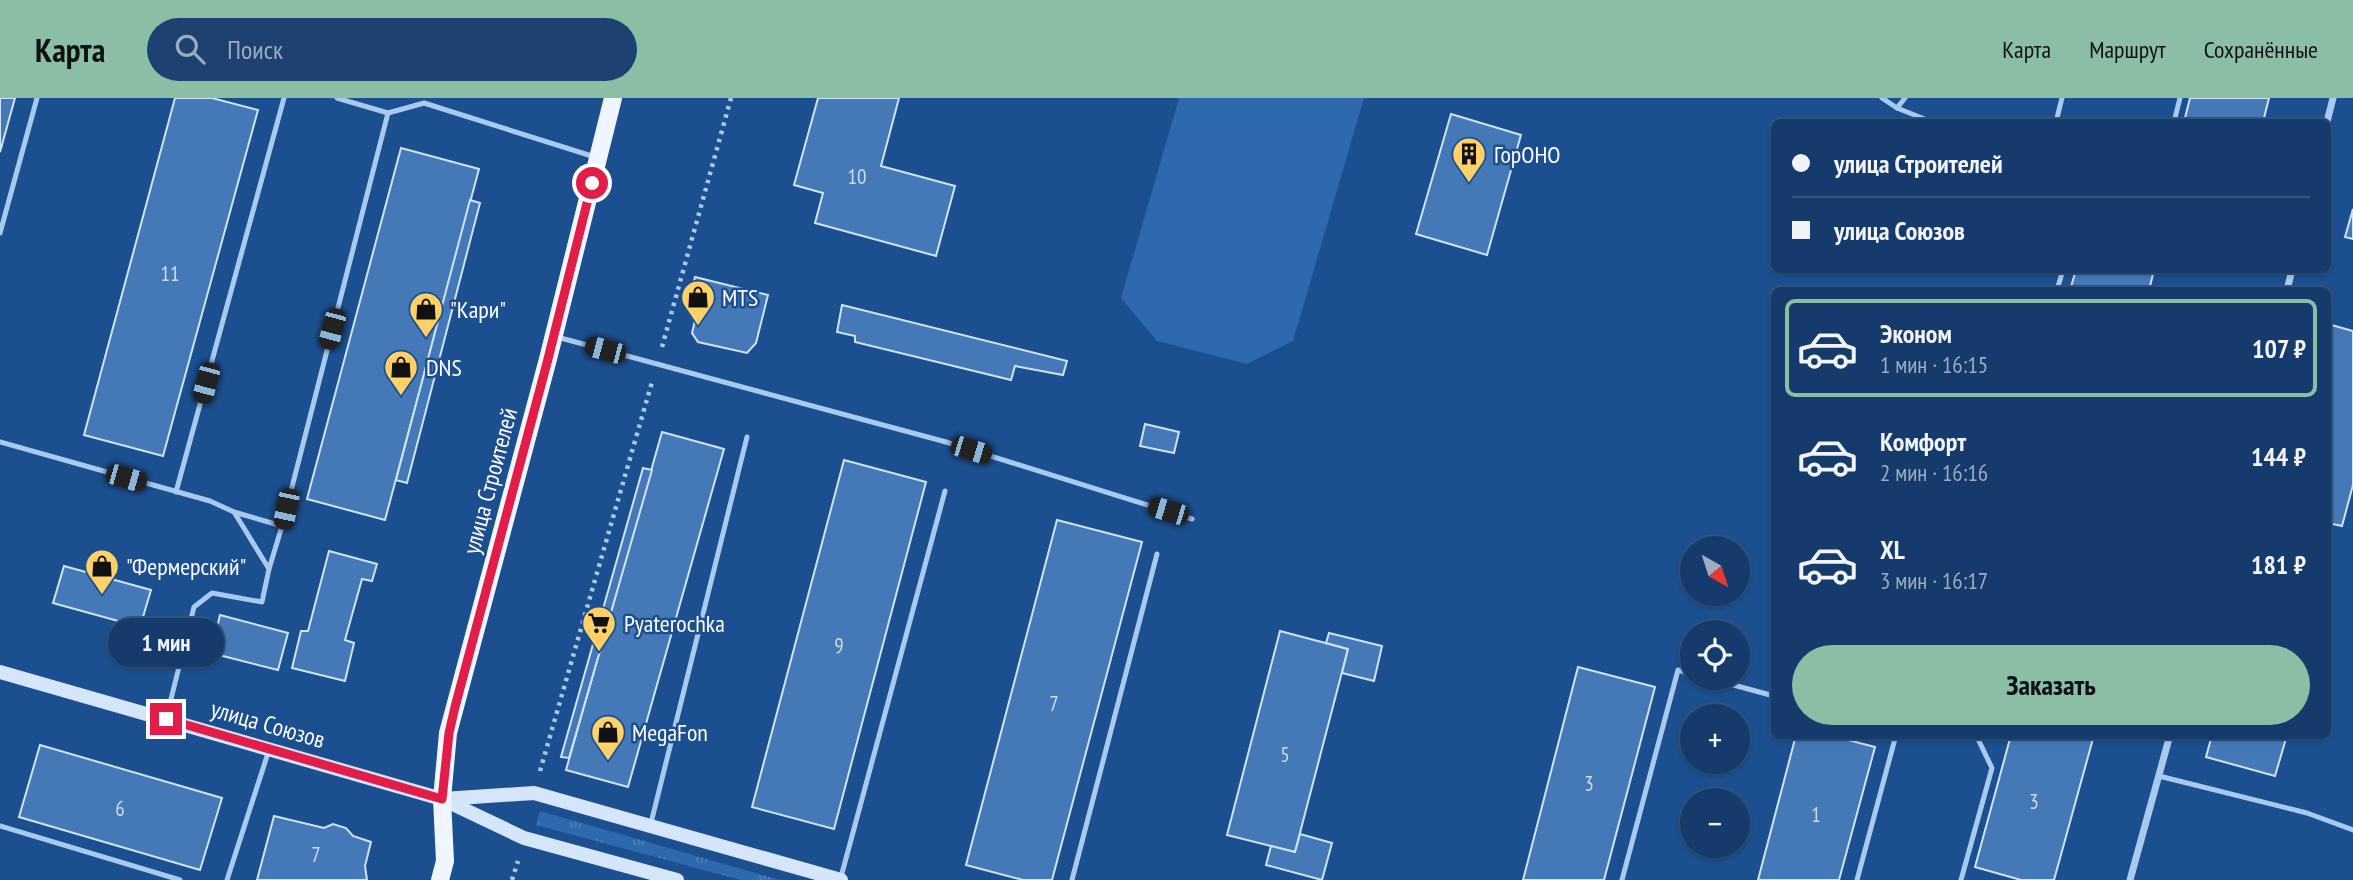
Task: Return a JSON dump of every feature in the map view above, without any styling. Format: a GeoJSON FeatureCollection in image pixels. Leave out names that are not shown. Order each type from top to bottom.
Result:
{"type":"FeatureCollection","features":[{"type":"Feature","properties":{"kind":"main road","name":"улица Строителей"},"geometry":{"type":"LineString","coordinates":[[440,880],[444,861],[442,799],[449,733],[554,336],[613,98]]}},
{"type":"Feature","properties":{"kind":"street"},"geometry":{"type":"LineString","coordinates":[[2328,119],[2333,98]]}},
{"type":"Feature","properties":{"kind":"street","name":"улица Союзов"},"geometry":{"type":"LineString","coordinates":[[0,671],[442,799],[524,838],[677,880]]}},
{"type":"Feature","properties":{"kind":"street"},"geometry":{"type":"LineString","coordinates":[[2130,880],[2169,739]]}},
{"type":"Feature","properties":{"kind":"street","name":"улица Союзов"},"geometry":{"type":"LineString","coordinates":[[442,799],[534,793],[841,880]]}},
{"type":"Feature","properties":{"kind":"lane"},"geometry":{"type":"LineString","coordinates":[[0,233],[37,98]]}},
{"type":"Feature","properties":{"kind":"lane"},"geometry":{"type":"LineString","coordinates":[[176,492],[284,98]]}},
{"type":"Feature","properties":{"kind":"lane"},"geometry":{"type":"LineString","coordinates":[[337,98],[388,113],[424,103],[598,158]]}},
{"type":"Feature","properties":{"kind":"lane"},"geometry":{"type":"LineString","coordinates":[[1882,98],[1897,108],[1924,119]]}},
{"type":"Feature","properties":{"kind":"lane"},"geometry":{"type":"LineString","coordinates":[[1897,108],[1905,98]]}},
{"type":"Feature","properties":{"kind":"lane"},"geometry":{"type":"LineString","coordinates":[[2057,119],[2062,98]]}},
{"type":"Feature","properties":{"kind":"lane"},"geometry":{"type":"LineString","coordinates":[[2175,119],[2180,98]]}},
{"type":"Feature","properties":{"kind":"lane"},"geometry":{"type":"LineString","coordinates":[[166,719],[194,607],[212,593],[262,602],[388,113]]}},
{"type":"Feature","properties":{"kind":"lane"},"geometry":{"type":"LineString","coordinates":[[554,336],[946,442],[1192,519]]}},
{"type":"Feature","properties":{"kind":"lane"},"geometry":{"type":"LineString","coordinates":[[650,826],[747,437]]}},
{"type":"Feature","properties":{"kind":"lane"},"geometry":{"type":"LineString","coordinates":[[0,442],[209,501],[234,512],[282,526]]}},
{"type":"Feature","properties":{"kind":"lane"},"geometry":{"type":"LineString","coordinates":[[841,880],[945,491]]}},
{"type":"Feature","properties":{"kind":"lane"},"geometry":{"type":"LineString","coordinates":[[234,512],[270,569]]}},
{"type":"Feature","properties":{"kind":"lane"},"geometry":{"type":"LineString","coordinates":[[1072,880],[1157,554]]}},
{"type":"Feature","properties":{"kind":"lane"},"geometry":{"type":"LineString","coordinates":[[1622,880],[1680,671]]}},
{"type":"Feature","properties":{"kind":"lane"},"geometry":{"type":"LineString","coordinates":[[1750,689],[1771,695]]}},
{"type":"Feature","properties":{"kind":"lane"},"geometry":{"type":"LineString","coordinates":[[1857,880],[1895,739]]}},
{"type":"Feature","properties":{"kind":"lane"},"geometry":{"type":"LineString","coordinates":[[1961,880],[1992,768],[1978,739]]}},
{"type":"Feature","properties":{"kind":"lane"},"geometry":{"type":"LineString","coordinates":[[227,880],[269,749]]}},
{"type":"Feature","properties":{"kind":"lane"},"geometry":{"type":"LineString","coordinates":[[2159,776],[2307,813],[2353,830]]}},
{"type":"Feature","properties":{"kind":"lane"},"geometry":{"type":"LineString","coordinates":[[0,826],[180,880]]}},
{"type":"Feature","properties":{"kind":"path"},"geometry":{"type":"LineString","coordinates":[[534,793],[732,98]]}},
{"type":"Feature","properties":{"kind":"path"},"geometry":{"type":"LineString","coordinates":[[512,880],[524,838]]}},
{"type":"Feature","properties":{"kind":"green space"},"geometry":{"type":"Polygon","coordinates":[[[1179,98],[1364,98],[1293,341],[1247,364],[1157,341],[1121,298],[1179,98]]]}},
{"type":"Feature","properties":{"kind":"green space"},"geometry":{"type":"Polygon","coordinates":[[[540,811],[780,880],[741,880],[536,825],[540,811]]]}},
{"type":"Feature","properties":{"kind":"building"},"geometry":{"type":"Polygon","coordinates":[[[0,98],[15,98],[0,152],[0,98]]]}},
{"type":"Feature","properties":{"kind":"building"},"geometry":{"type":"Polygon","coordinates":[[[175,98],[212,98],[258,110],[163,456],[84,435],[175,98]]]}},
{"type":"Feature","properties":{"kind":"building"},"geometry":{"type":"Polygon","coordinates":[[[818,98],[899,98],[881,166],[955,186],[936,256],[815,223],[823,193],[794,185],[818,98]]]}},
{"type":"Feature","properties":{"kind":"building"},"geometry":{"type":"Polygon","coordinates":[[[2190,98],[2269,98],[2264,119],[2185,119],[2190,98]]]}},
{"type":"Feature","properties":{"kind":"building","name":"ГорОНО"},"geometry":{"type":"Polygon","coordinates":[[[1451,114],[1521,135],[1487,255],[1416,234],[1451,114]]]}},
{"type":"Feature","properties":{"kind":"building"},"geometry":{"type":"Polygon","coordinates":[[[401,148],[479,169],[385,520],[307,499],[401,148]]]}},
{"type":"Feature","properties":{"kind":"building"},"geometry":{"type":"Polygon","coordinates":[[[470,200],[480,203],[407,483],[396,480],[470,200]]]}},
{"type":"Feature","properties":{"kind":"building"},"geometry":{"type":"Polygon","coordinates":[[[2353,209],[2353,239],[2345,237],[2353,209]]]}},
{"type":"Feature","properties":{"kind":"building"},"geometry":{"type":"Polygon","coordinates":[[[2075,273],[2153,273],[2150,287],[2071,287],[2075,273]]]}},
{"type":"Feature","properties":{"kind":"building"},"geometry":{"type":"Polygon","coordinates":[[[695,277],[768,295],[756,343],[747,353],[698,342],[692,333],[700,299],[690,297],[695,277]]]}},
{"type":"Feature","properties":{"kind":"building"},"geometry":{"type":"Polygon","coordinates":[[[842,305],[1067,361],[1063,375],[1015,366],[1011,380],[855,342],[855,336],[837,332],[842,305]]]}},
{"type":"Feature","properties":{"kind":"building"},"geometry":{"type":"Polygon","coordinates":[[[2331,325],[2353,331],[2353,485],[2342,526],[2331,524],[2331,325]]]}},
{"type":"Feature","properties":{"kind":"building"},"geometry":{"type":"Polygon","coordinates":[[[1145,424],[1179,432],[1174,453],[1140,446],[1145,424]]]}},
{"type":"Feature","properties":{"kind":"building"},"geometry":{"type":"Polygon","coordinates":[[[662,432],[724,449],[628,787],[566,770],[662,432]]]}},
{"type":"Feature","properties":{"kind":"building"},"geometry":{"type":"Polygon","coordinates":[[[844,460],[926,482],[834,829],[752,807],[844,460]]]}},
{"type":"Feature","properties":{"kind":"building"},"geometry":{"type":"Polygon","coordinates":[[[643,468],[652,470],[569,758],[561,757],[643,468]]]}},
{"type":"Feature","properties":{"kind":"building"},"geometry":{"type":"Polygon","coordinates":[[[1057,520],[1142,542],[1052,880],[1023,880],[966,865],[1057,520]]]}},
{"type":"Feature","properties":{"kind":"building"},"geometry":{"type":"Polygon","coordinates":[[[329,551],[377,564],[372,581],[362,579],[345,640],[354,643],[345,681],[292,668],[301,631],[308,631],[329,551]]]}},
{"type":"Feature","properties":{"kind":"building","name":"\"Фермерский\""},"geometry":{"type":"Polygon","coordinates":[[[64,566],[151,590],[140,627],[53,603],[64,566]]]}},
{"type":"Feature","properties":{"kind":"building"},"geometry":{"type":"Polygon","coordinates":[[[220,615],[288,633],[278,670],[211,653],[220,615]]]}},
{"type":"Feature","properties":{"kind":"building"},"geometry":{"type":"Polygon","coordinates":[[[1280,631],[1348,649],[1295,852],[1227,835],[1280,631]]]}},
{"type":"Feature","properties":{"kind":"building"},"geometry":{"type":"Polygon","coordinates":[[[1329,633],[1382,646],[1374,681],[1342,673],[1348,649],[1326,643],[1329,633]]]}},
{"type":"Feature","properties":{"kind":"building"},"geometry":{"type":"Polygon","coordinates":[[[1578,667],[1655,687],[1604,880],[1523,880],[1578,667]]]}},
{"type":"Feature","properties":{"kind":"building"},"geometry":{"type":"Polygon","coordinates":[[[1795,739],[1844,739],[1875,747],[1839,880],[1758,880],[1795,739]]]}},
{"type":"Feature","properties":{"kind":"building"},"geometry":{"type":"Polygon","coordinates":[[[2010,739],[2093,739],[2054,880],[2021,880],[1975,867],[2010,739]]]}},
{"type":"Feature","properties":{"kind":"building"},"geometry":{"type":"Polygon","coordinates":[[[2211,739],[2286,739],[2275,776],[2206,757],[2211,739]]]}},
{"type":"Feature","properties":{"kind":"building"},"geometry":{"type":"Polygon","coordinates":[[[40,745],[222,798],[200,870],[19,817],[40,745]]]}},
{"type":"Feature","properties":{"kind":"building"},"geometry":{"type":"Polygon","coordinates":[[[274,816],[324,828],[333,824],[346,828],[353,836],[371,842],[365,866],[367,880],[257,880],[274,816]]]}},
{"type":"Feature","properties":{"kind":"building"},"geometry":{"type":"Polygon","coordinates":[[[1300,834],[1332,843],[1322,880],[1266,865],[1271,846],[1295,852],[1300,834]]]}},
{"type":"Feature","properties":{"kind":"place","name":"ГорОНО"},"geometry":{"type":"Point","coordinates":[1469,184]}},
{"type":"Feature","properties":{"kind":"place","name":"MTS"},"geometry":{"type":"Point","coordinates":[698,327]}},
{"type":"Feature","properties":{"kind":"place","name":"\"Кари\""},"geometry":{"type":"Point","coordinates":[426,339]}},
{"type":"Feature","properties":{"kind":"place","name":"DNS"},"geometry":{"type":"Point","coordinates":[401,397]}},
{"type":"Feature","properties":{"kind":"place","name":"\"Фермерский\""},"geometry":{"type":"Point","coordinates":[102,596]}},
{"type":"Feature","properties":{"kind":"place","name":"Pyaterochka"},"geometry":{"type":"Point","coordinates":[599,653]}},
{"type":"Feature","properties":{"kind":"place","name":"MegaFon"},"geometry":{"type":"Point","coordinates":[608,762]}},
{"type":"Feature","properties":{"kind":"route"},"geometry":{"type":"LineString","coordinates":[[166,719],[442,799],[445,759],[455,707],[592,183]]}}]}
